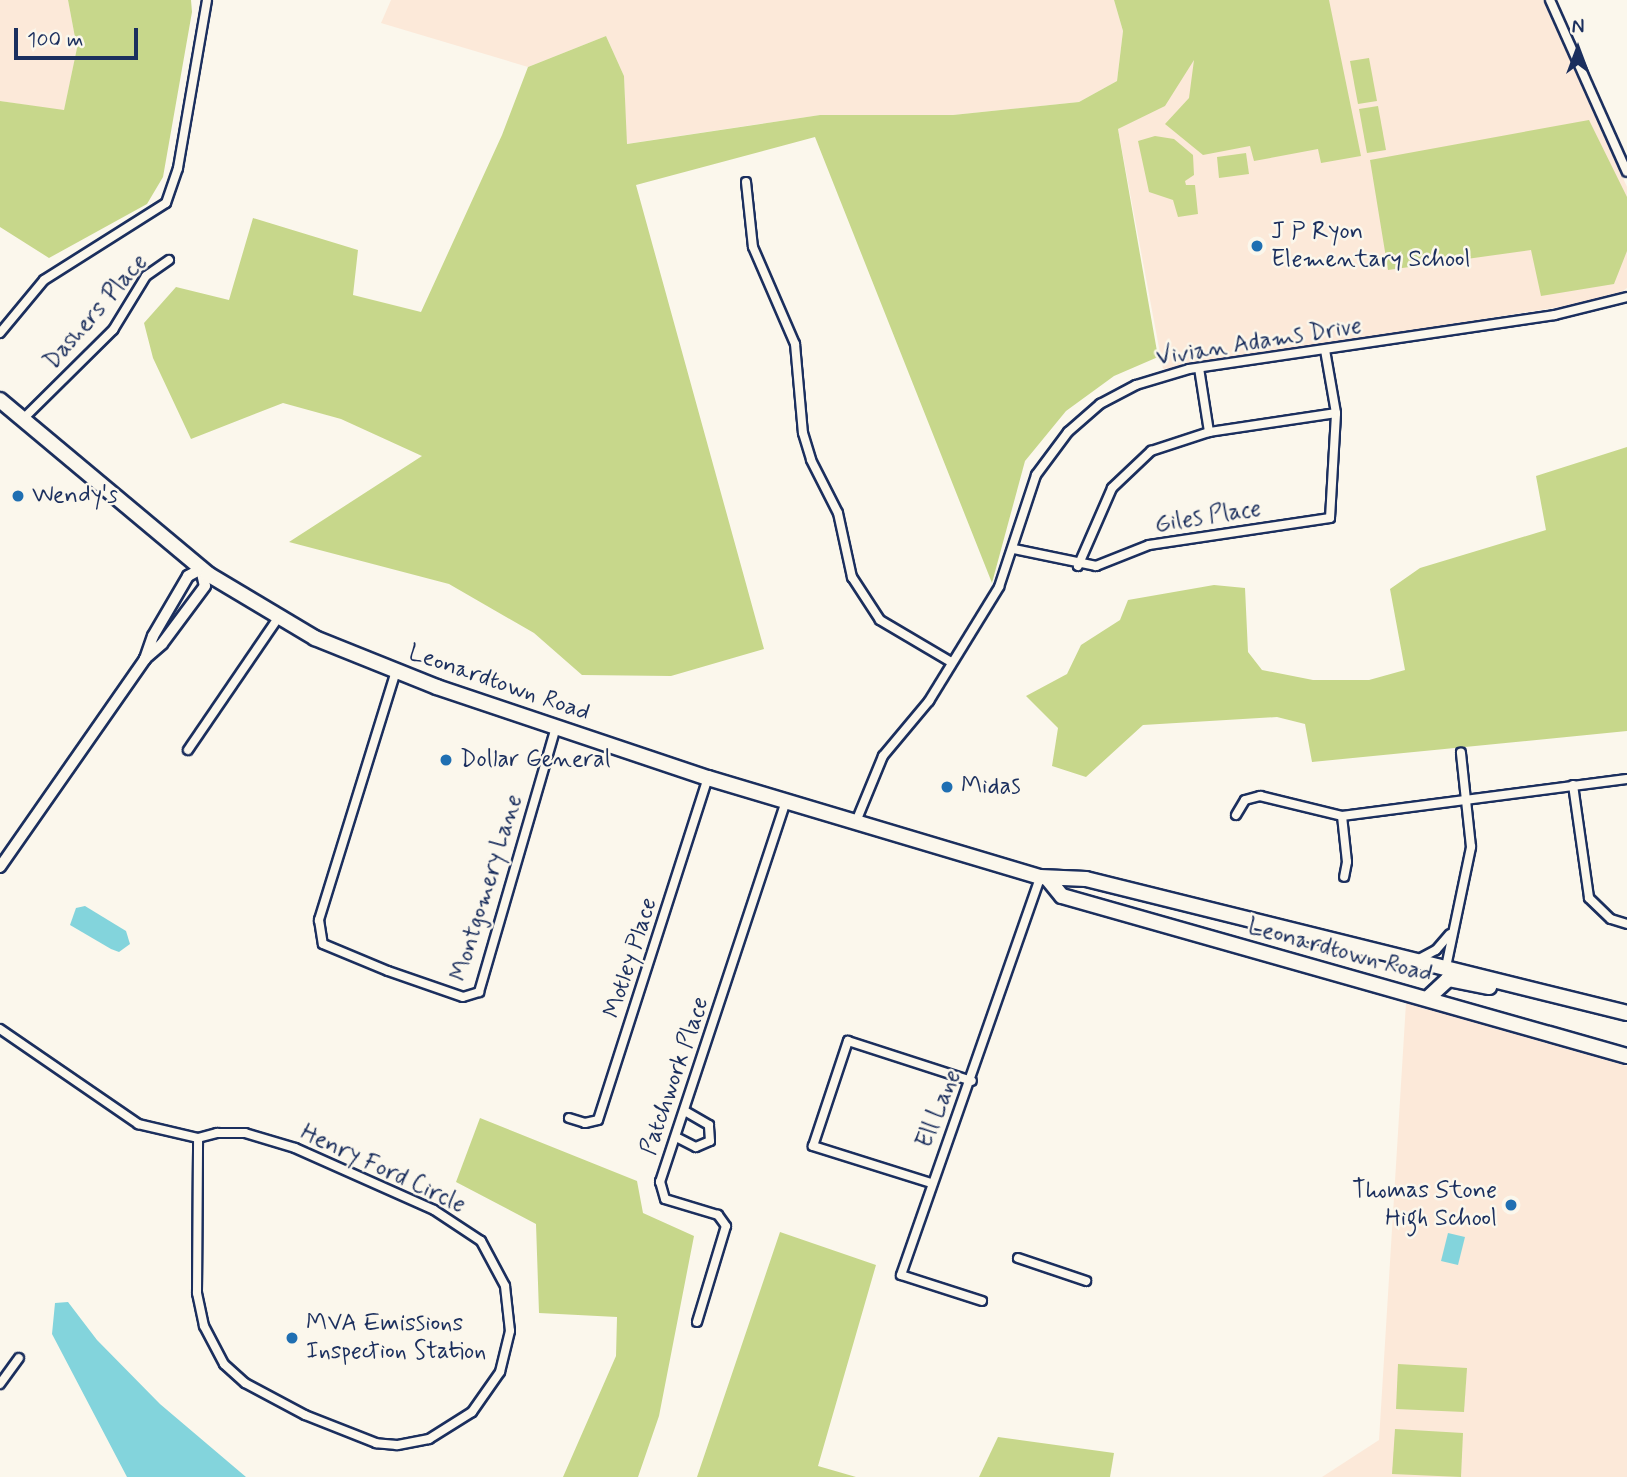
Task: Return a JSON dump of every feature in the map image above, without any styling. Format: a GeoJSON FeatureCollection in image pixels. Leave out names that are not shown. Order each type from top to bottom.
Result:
{"type":"FeatureCollection","features":[{"type":"Feature","properties":{"kind":"highway","name":"Leonardtown Road"},"geometry":{"type":"LineString","coordinates":[[0,400],[201,569],[278,618],[396,671],[708,778],[855,824],[1044,878],[1068,875],[1419,959],[1627,1013]]}},
{"type":"Feature","properties":{"kind":"highway","name":"Leonardtown Road"},"geometry":{"type":"LineString","coordinates":[[1044,878],[1062,895],[1429,997],[1627,1056]]}},
{"type":"Feature","properties":{"kind":"highway"},"geometry":{"type":"LineString","coordinates":[[1360,980],[1387,979],[1427,986],[1446,967]]}},
{"type":"Feature","properties":{"kind":"highway"},"geometry":{"type":"LineString","coordinates":[[1429,997],[1451,978],[1535,998],[1556,995]]}},
{"type":"Feature","properties":{"kind":"street"},"geometry":{"type":"LineString","coordinates":[[0,333],[44,280],[166,203],[180,156],[207,0]]}},
{"type":"Feature","properties":{"kind":"street"},"geometry":{"type":"LineString","coordinates":[[1550,0],[1627,172]]}},
{"type":"Feature","properties":{"kind":"street"},"geometry":{"type":"LineString","coordinates":[[746,182],[753,247],[795,344],[803,433],[811,460],[838,513],[852,577],[880,620],[951,662]]}},
{"type":"Feature","properties":{"kind":"street","name":"Dashers Place"},"geometry":{"type":"LineString","coordinates":[[23,419],[113,330],[146,276],[169,260]]}},
{"type":"Feature","properties":{"kind":"street","name":"Vivian Adams Drive"},"geometry":{"type":"LineString","coordinates":[[855,824],[883,756],[929,701],[999,587],[1014,549],[1030,485],[1049,453],[1078,422],[1136,385],[1199,368],[1555,315],[1627,297]]}},
{"type":"Feature","properties":{"kind":"street"},"geometry":{"type":"LineString","coordinates":[[1079,566],[1112,488],[1130,468],[1152,451],[1209,432],[1336,413],[1325,350]]}},
{"type":"Feature","properties":{"kind":"street"},"geometry":{"type":"LineString","coordinates":[[1199,368],[1209,432]]}},
{"type":"Feature","properties":{"kind":"street","name":"Giles Place"},"geometry":{"type":"LineString","coordinates":[[1014,549],[1079,566],[1096,566],[1149,545],[1330,518],[1336,413]]}},
{"type":"Feature","properties":{"kind":"street"},"geometry":{"type":"LineString","coordinates":[[0,867],[145,659],[162,644],[205,586],[201,569],[188,576],[153,636],[145,659]]}},
{"type":"Feature","properties":{"kind":"street"},"geometry":{"type":"LineString","coordinates":[[188,750],[278,618]]}},
{"type":"Feature","properties":{"kind":"street","name":"Montgomery Lane"},"geometry":{"type":"LineString","coordinates":[[396,671],[319,920],[323,943],[387,971],[463,997],[479,992],[556,727]]}},
{"type":"Feature","properties":{"kind":"street"},"geometry":{"type":"LineString","coordinates":[[1446,967],[1451,956],[1450,934],[1471,847],[1461,753]]}},
{"type":"Feature","properties":{"kind":"street","name":"Motley Place"},"geometry":{"type":"LineString","coordinates":[[569,1118],[585,1123],[598,1120],[708,778]]}},
{"type":"Feature","properties":{"kind":"street"},"geometry":{"type":"LineString","coordinates":[[1236,815],[1245,800],[1260,796],[1342,816],[1627,779]]}},
{"type":"Feature","properties":{"kind":"street"},"geometry":{"type":"LineString","coordinates":[[1573,785],[1589,898],[1611,919],[1627,924]]}},
{"type":"Feature","properties":{"kind":"street","name":"Patchwork Place"},"geometry":{"type":"LineString","coordinates":[[697,1322],[726,1226],[718,1215],[661,1195],[662,1173],[685,1111],[786,802]]}},
{"type":"Feature","properties":{"kind":"street"},"geometry":{"type":"LineString","coordinates":[[1342,816],[1347,862],[1344,877]]}},
{"type":"Feature","properties":{"kind":"street","name":"Ell Lane"},"geometry":{"type":"LineString","coordinates":[[982,1301],[901,1275],[931,1183],[972,1081],[1044,878]]}},
{"type":"Feature","properties":{"kind":"street"},"geometry":{"type":"LineString","coordinates":[[1419,959],[1436,950],[1450,934]]}},
{"type":"Feature","properties":{"kind":"street","name":"Henry Ford Circle"},"geometry":{"type":"LineString","coordinates":[[0,1029],[137,1124],[198,1138],[232,1132],[279,1141],[434,1210],[474,1234],[500,1271],[510,1331],[500,1372],[472,1412],[429,1439],[397,1445],[376,1443],[305,1415],[245,1383],[224,1364],[204,1326],[197,1293],[198,1138]]}},
{"type":"Feature","properties":{"kind":"street"},"geometry":{"type":"LineString","coordinates":[[931,1183],[813,1146],[848,1041],[972,1081]]}},
{"type":"Feature","properties":{"kind":"street"},"geometry":{"type":"LineString","coordinates":[[676,1137],[696,1147],[710,1141],[709,1125],[685,1111]]}},
{"type":"Feature","properties":{"kind":"street"},"geometry":{"type":"LineString","coordinates":[[1018,1258],[1086,1281]]}},
{"type":"Feature","properties":{"kind":"street"},"geometry":{"type":"LineString","coordinates":[[0,1384],[19,1358]]}},
{"type":"Feature","properties":{"kind":"shaded area"},"geometry":{"type":"Polygon","coordinates":[[[0,0],[68,0],[77,48],[64,111],[0,101],[0,0]]]}},
{"type":"Feature","properties":{"kind":"shaded area"},"geometry":{"type":"Polygon","coordinates":[[[391,0],[1114,0],[1123,31],[1117,81],[1079,102],[953,115],[820,115],[626,144],[624,76],[606,36],[528,67],[381,23],[391,0]]]}},
{"type":"Feature","properties":{"kind":"shaded area"},"geometry":{"type":"Polygon","coordinates":[[[1190,0],[1544,0],[1627,187],[1627,288],[1611,299],[1163,369],[1118,129],[1165,105],[1190,0]]]}},
{"type":"Feature","properties":{"kind":"shaded area","name":"Thomas Stone High School"},"geometry":{"type":"Polygon","coordinates":[[[1406,1003],[1627,1066],[1627,1477],[1322,1477],[1379,1440],[1406,1003]]]}},
{"type":"Feature","properties":{"kind":"green space"},"geometry":{"type":"Polygon","coordinates":[[[68,0],[191,0],[192,12],[163,177],[147,204],[49,258],[0,227],[0,101],[64,110],[77,48],[68,0]]]}},
{"type":"Feature","properties":{"kind":"green space"},"geometry":{"type":"Polygon","coordinates":[[[1114,0],[1329,0],[1361,156],[1321,163],[1318,149],[1254,161],[1250,146],[1203,155],[1165,124],[1189,98],[1194,60],[1165,106],[1118,129],[1158,357],[1114,376],[1066,411],[1025,461],[992,583],[815,137],[636,185],[764,649],[671,676],[582,675],[534,633],[449,584],[289,542],[422,456],[341,419],[283,403],[191,439],[153,358],[144,323],[176,287],[229,300],[253,218],[358,250],[353,295],[421,312],[502,135],[528,67],[606,36],[624,76],[627,144],[820,115],[953,115],[1079,102],[1117,81],[1123,31],[1114,0]]]}},
{"type":"Feature","properties":{"kind":"green space"},"geometry":{"type":"Polygon","coordinates":[[[1369,58],[1377,101],[1358,104],[1350,61],[1369,58]]]}},
{"type":"Feature","properties":{"kind":"green space"},"geometry":{"type":"Polygon","coordinates":[[[1378,106],[1386,150],[1367,153],[1359,109],[1378,106]]]}},
{"type":"Feature","properties":{"kind":"green space"},"geometry":{"type":"Polygon","coordinates":[[[1589,120],[1627,197],[1627,251],[1614,284],[1541,296],[1531,250],[1388,270],[1370,160],[1589,120]]]}},
{"type":"Feature","properties":{"kind":"green space"},"geometry":{"type":"Polygon","coordinates":[[[1155,136],[1174,139],[1193,155],[1194,175],[1185,181],[1186,185],[1195,185],[1198,214],[1178,217],[1173,200],[1149,192],[1138,141],[1155,136]]]}},
{"type":"Feature","properties":{"kind":"green space"},"geometry":{"type":"Polygon","coordinates":[[[1246,153],[1249,174],[1219,178],[1217,157],[1246,153]]]}},
{"type":"Feature","properties":{"kind":"green space"},"geometry":{"type":"Polygon","coordinates":[[[1627,447],[1627,731],[1312,762],[1305,724],[1277,717],[1143,725],[1086,777],[1052,766],[1058,728],[1026,696],[1067,674],[1081,645],[1120,620],[1128,600],[1214,585],[1245,588],[1248,652],[1262,670],[1313,680],[1369,680],[1405,670],[1390,589],[1420,568],[1546,530],[1536,476],[1627,447]]]}},
{"type":"Feature","properties":{"kind":"green space"},"geometry":{"type":"Polygon","coordinates":[[[480,1118],[637,1181],[643,1213],[694,1236],[659,1416],[638,1477],[563,1477],[616,1356],[617,1317],[539,1313],[536,1224],[456,1182],[480,1118]]]}},
{"type":"Feature","properties":{"kind":"green space"},"geometry":{"type":"Polygon","coordinates":[[[780,1232],[876,1265],[818,1466],[856,1477],[697,1477],[780,1232]]]}},
{"type":"Feature","properties":{"kind":"green space"},"geometry":{"type":"Polygon","coordinates":[[[1398,1364],[1467,1368],[1464,1412],[1396,1409],[1398,1364]]]}},
{"type":"Feature","properties":{"kind":"green space"},"geometry":{"type":"Polygon","coordinates":[[[1395,1429],[1463,1433],[1461,1477],[1392,1474],[1395,1429]]]}},
{"type":"Feature","properties":{"kind":"green space"},"geometry":{"type":"Polygon","coordinates":[[[998,1437],[1114,1453],[1110,1477],[979,1477],[998,1437]]]}},
{"type":"Feature","properties":{"kind":"water"},"geometry":{"type":"Polygon","coordinates":[[[85,906],[126,931],[130,944],[119,952],[70,925],[76,908],[85,906]]]}},
{"type":"Feature","properties":{"kind":"water"},"geometry":{"type":"Polygon","coordinates":[[[1448,1233],[1465,1237],[1458,1265],[1441,1261],[1448,1233]]]}},
{"type":"Feature","properties":{"kind":"water"},"geometry":{"type":"Polygon","coordinates":[[[68,1302],[97,1340],[160,1404],[246,1477],[127,1477],[52,1334],[55,1303],[68,1302]]]}},
{"type":"Feature","properties":{"kind":"place","name":"J P Ryon Elementary School"},"geometry":{"type":"Point","coordinates":[1257,246]}},
{"type":"Feature","properties":{"kind":"place","name":"Wendy's"},"geometry":{"type":"Point","coordinates":[18,496]}},
{"type":"Feature","properties":{"kind":"place","name":"Dollar General"},"geometry":{"type":"Point","coordinates":[446,760]}},
{"type":"Feature","properties":{"kind":"place","name":"Midas"},"geometry":{"type":"Point","coordinates":[947,787]}},
{"type":"Feature","properties":{"kind":"place","name":"Thomas Stone High School"},"geometry":{"type":"Point","coordinates":[1511,1205]}},
{"type":"Feature","properties":{"kind":"place","name":"MVA Emissions Inspection Station"},"geometry":{"type":"Point","coordinates":[292,1338]}}]}
